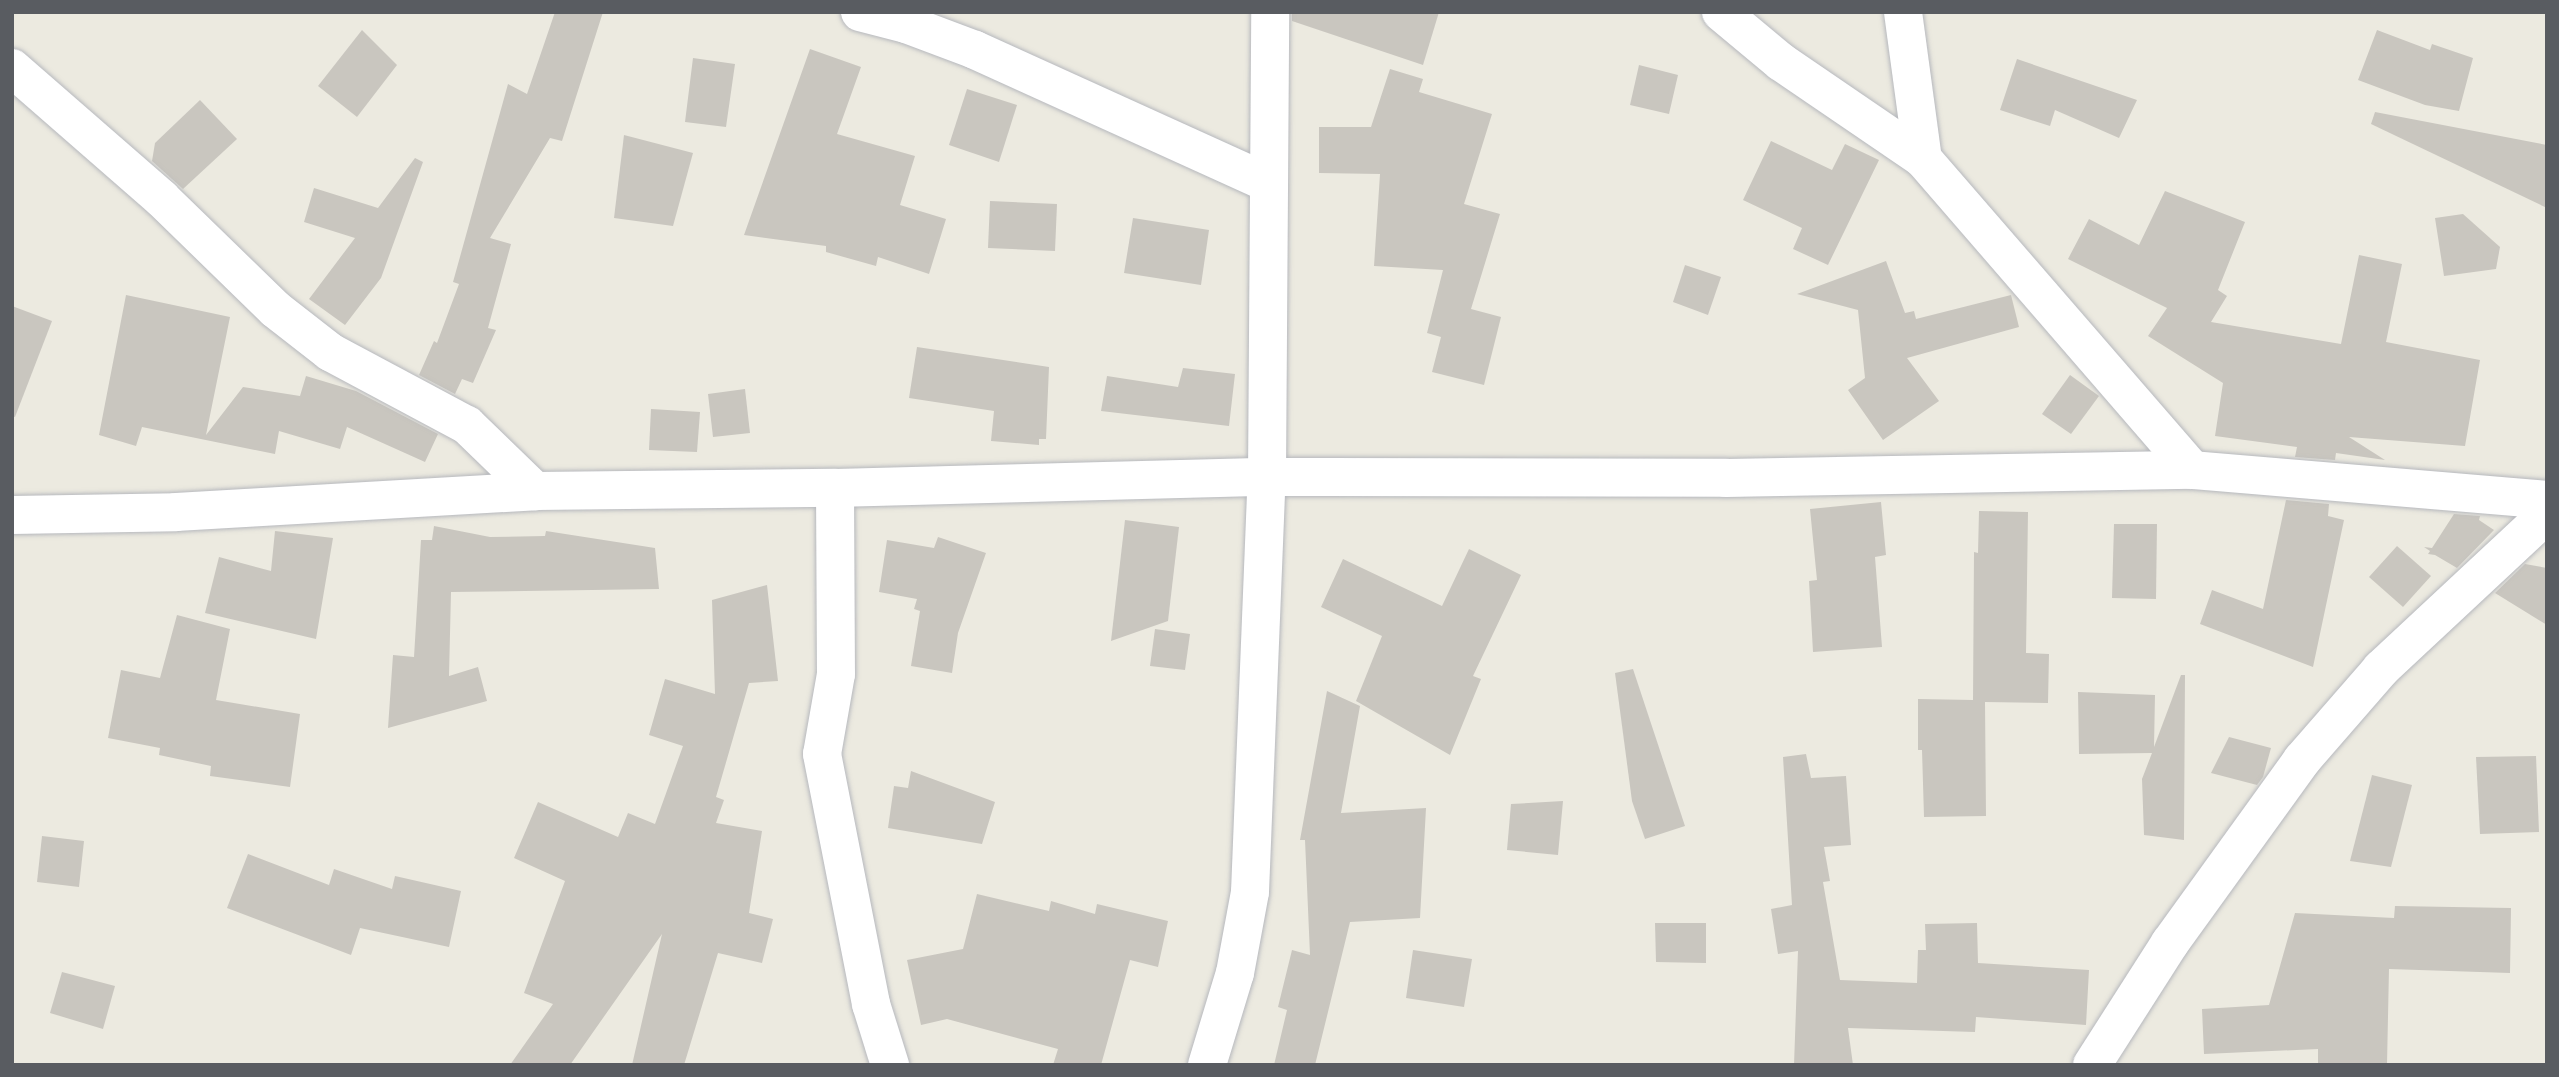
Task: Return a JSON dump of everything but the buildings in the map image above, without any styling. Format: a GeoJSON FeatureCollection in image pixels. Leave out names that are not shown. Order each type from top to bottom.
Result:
{"type":"FeatureCollection","features":[{"type":"Feature","properties":{"kind":"street"},"geometry":{"type":"LineString","coordinates":[[860,12],[906,24],[975,50],[1268,183]]}},
{"type":"Feature","properties":{"kind":"street"},"geometry":{"type":"LineString","coordinates":[[1207,1065],[1235,973],[1250,892],[1267,477],[1270,12]]}},
{"type":"Feature","properties":{"kind":"street"},"geometry":{"type":"LineString","coordinates":[[1721,12],[1781,62],[1923,159],[2192,470]]}},
{"type":"Feature","properties":{"kind":"street"},"geometry":{"type":"LineString","coordinates":[[1903,12],[1923,159]]}},
{"type":"Feature","properties":{"kind":"street"},"geometry":{"type":"LineString","coordinates":[[12,68],[161,198],[275,309],[330,352],[467,425],[535,491]]}},
{"type":"Feature","properties":{"kind":"street"},"geometry":{"type":"LineString","coordinates":[[12,515],[176,512],[535,491],[835,488],[1267,477],[1726,478],[2192,470],[2547,500]]}},
{"type":"Feature","properties":{"kind":"street"},"geometry":{"type":"LineString","coordinates":[[835,488],[836,674],[822,754],[871,1004],[890,1065]]}},
{"type":"Feature","properties":{"kind":"street"},"geometry":{"type":"LineString","coordinates":[[2092,1065],[2170,943],[2302,760],[2381,669],[2547,514]]}}]}
